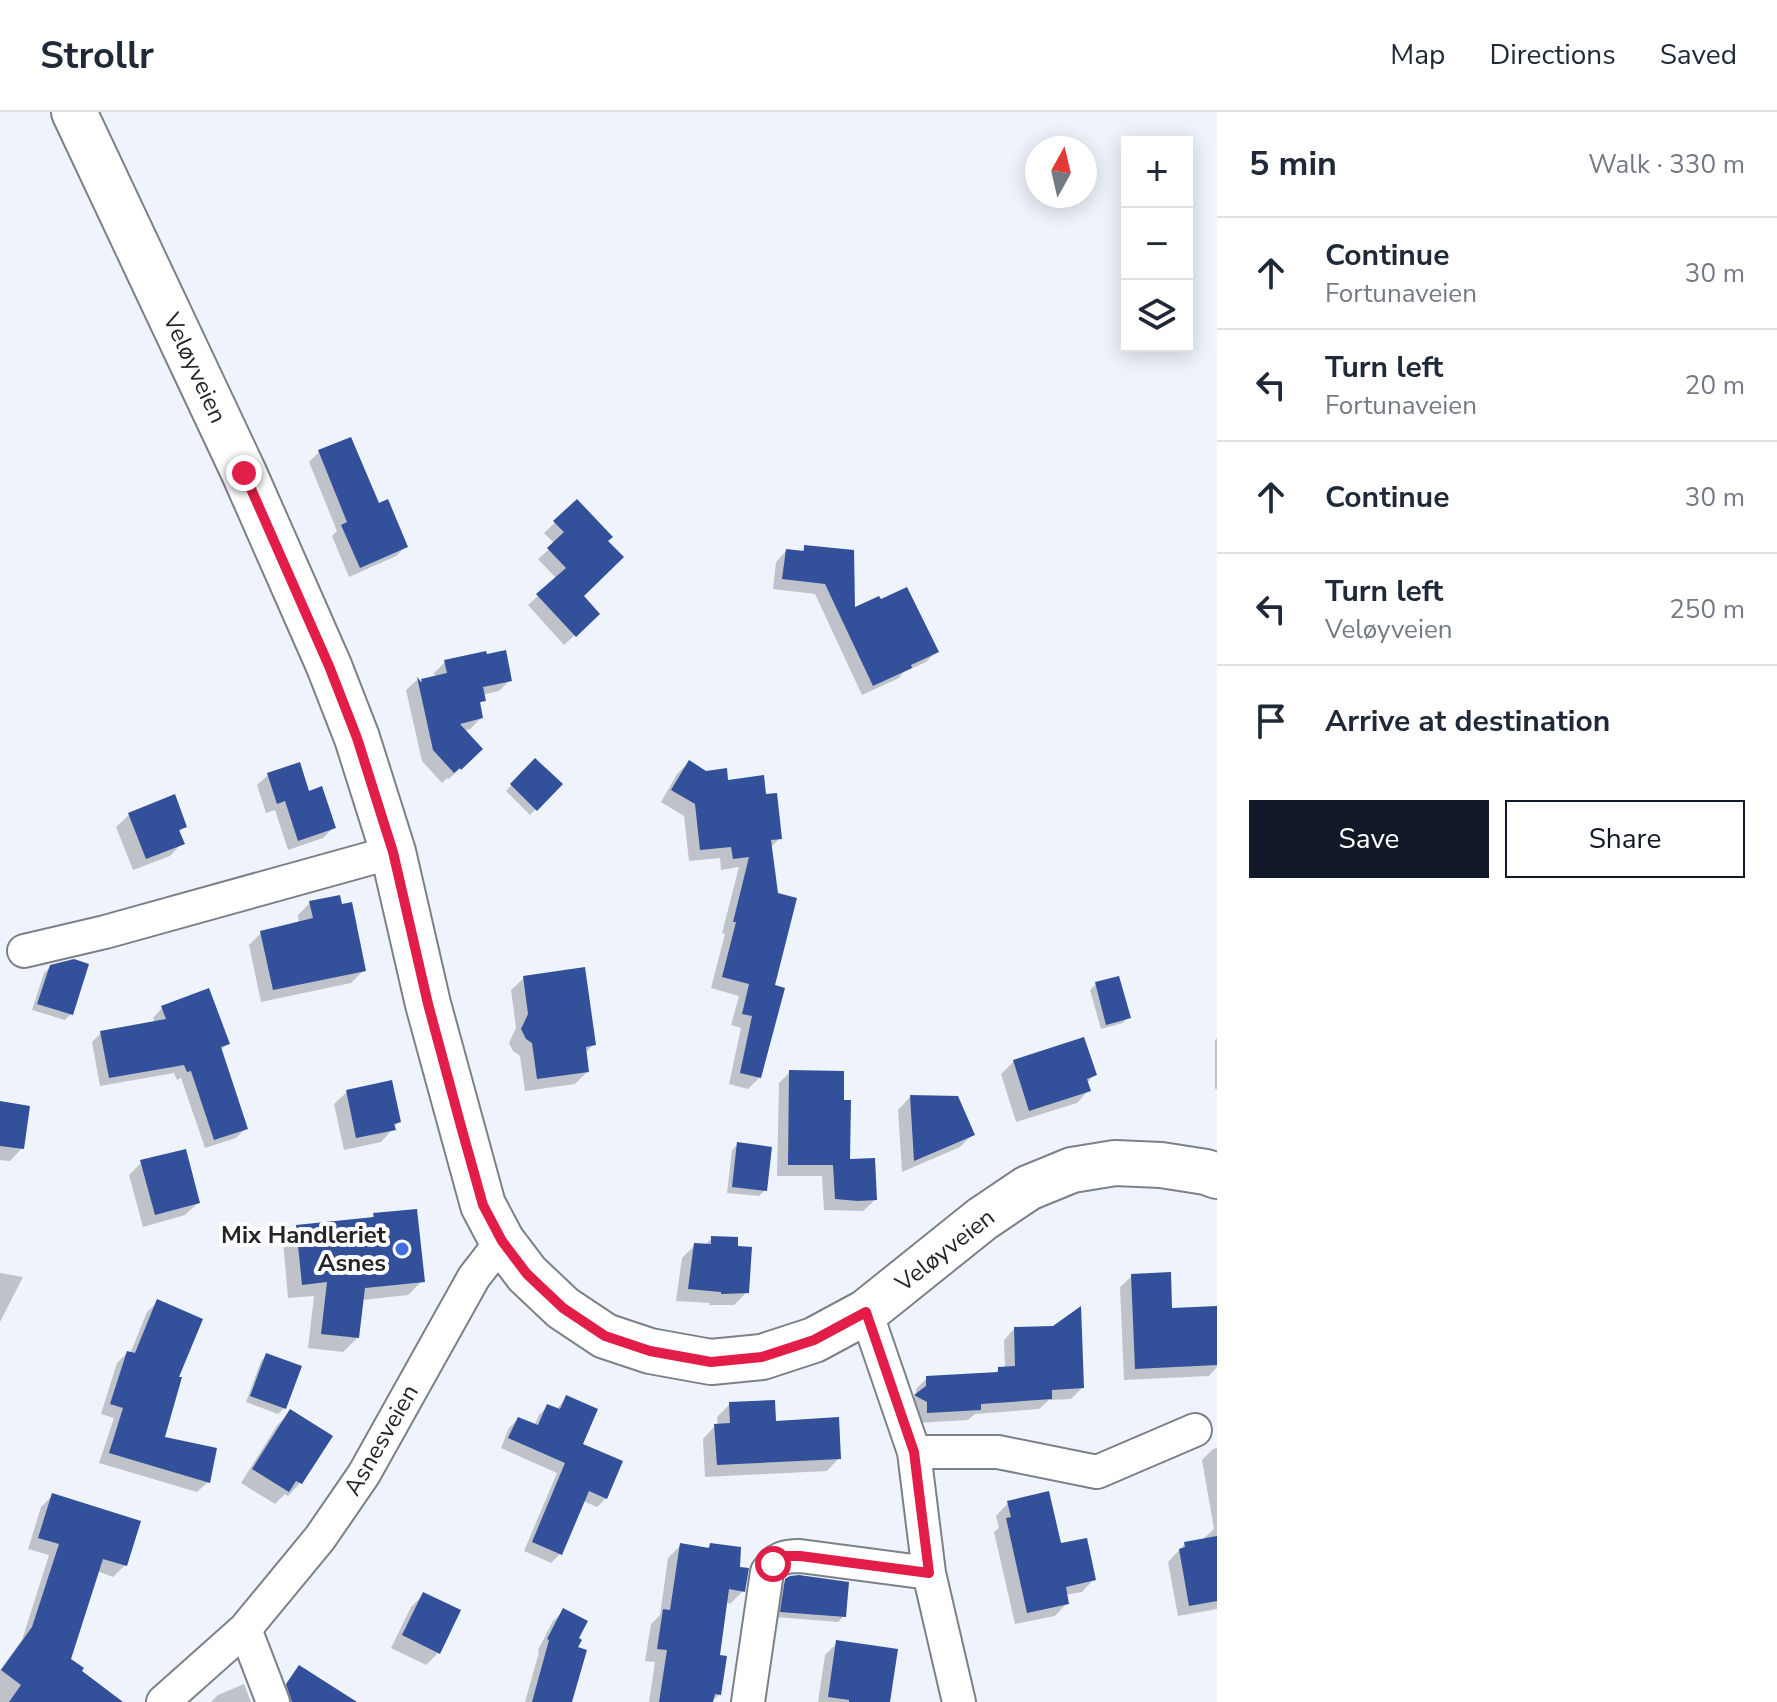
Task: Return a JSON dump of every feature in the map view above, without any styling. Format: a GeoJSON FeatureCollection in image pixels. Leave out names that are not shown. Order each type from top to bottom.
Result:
{"type":"FeatureCollection","features":[{"type":"Feature","properties":{"kind":"main road","name":"Veløyveien"},"geometry":{"type":"LineString","coordinates":[[74,112],[244,473],[329,666],[357,738],[393,852],[428,1004],[483,1205],[502,1241],[527,1274],[563,1308],[605,1336],[650,1351],[711,1362],[762,1357],[814,1340],[866,1312],[1016,1195],[1072,1170],[1115,1163],[1161,1165],[1217,1176]]}},
{"type":"Feature","properties":{"kind":"street"},"geometry":{"type":"LineString","coordinates":[[24,951],[105,932],[393,852]]}},
{"type":"Feature","properties":{"kind":"street","name":"Asnesveien"},"geometry":{"type":"LineString","coordinates":[[163,1702],[245,1629],[320,1538],[364,1474],[474,1277],[502,1241]]}},
{"type":"Feature","properties":{"kind":"street"},"geometry":{"type":"LineString","coordinates":[[866,1312],[914,1452],[929,1573],[959,1702]]}},
{"type":"Feature","properties":{"kind":"street"},"geometry":{"type":"LineString","coordinates":[[914,1452],[998,1452],[1097,1472],[1195,1430]]}},
{"type":"Feature","properties":{"kind":"street"},"geometry":{"type":"LineString","coordinates":[[748,1702],[767,1572],[773,1564],[785,1556],[800,1556],[929,1573]]}},
{"type":"Feature","properties":{"kind":"street"},"geometry":{"type":"LineString","coordinates":[[245,1629],[273,1702]]}},
{"type":"Feature","properties":{"kind":"building"},"geometry":{"type":"Polygon","coordinates":[[[351,437],[379,503],[388,499],[408,547],[360,568],[341,525],[347,522],[318,450],[351,437]]]}},
{"type":"Feature","properties":{"kind":"building"},"geometry":{"type":"Polygon","coordinates":[[[577,499],[613,537],[608,541],[624,557],[584,596],[600,614],[576,637],[536,594],[566,568],[547,548],[564,532],[553,521],[577,499]]]}},
{"type":"Feature","properties":{"kind":"building"},"geometry":{"type":"Polygon","coordinates":[[[804,545],[854,550],[855,607],[907,587],[939,652],[873,686],[825,584],[782,579],[786,549],[804,551],[804,545]]]}},
{"type":"Feature","properties":{"kind":"building"},"geometry":{"type":"Polygon","coordinates":[[[506,650],[512,681],[483,687],[486,701],[480,702],[483,718],[460,724],[483,749],[454,773],[433,750],[417,677],[422,683],[421,679],[447,673],[444,660],[506,650]]]}},
{"type":"Feature","properties":{"kind":"building"},"geometry":{"type":"Polygon","coordinates":[[[535,758],[563,784],[537,811],[510,784],[535,758]]]}},
{"type":"Feature","properties":{"kind":"building"},"geometry":{"type":"Polygon","coordinates":[[[689,760],[706,771],[727,768],[728,780],[764,775],[766,794],[777,793],[782,839],[771,840],[778,893],[797,898],[775,985],[785,988],[761,1078],[740,1073],[752,1016],[742,1014],[749,984],[722,977],[749,857],[733,859],[731,847],[700,850],[695,804],[671,790],[689,760]]]}},
{"type":"Feature","properties":{"kind":"building"},"geometry":{"type":"Polygon","coordinates":[[[300,762],[309,791],[322,786],[336,828],[298,841],[285,801],[277,804],[267,773],[300,762]]]}},
{"type":"Feature","properties":{"kind":"building"},"geometry":{"type":"Polygon","coordinates":[[[175,794],[187,827],[179,830],[185,844],[146,859],[128,813],[175,794]]]}},
{"type":"Feature","properties":{"kind":"building"},"geometry":{"type":"Polygon","coordinates":[[[340,895],[342,904],[352,902],[366,971],[273,990],[260,931],[313,918],[309,901],[340,895]]]}},
{"type":"Feature","properties":{"kind":"building"},"geometry":{"type":"Polygon","coordinates":[[[74,959],[89,964],[73,1015],[37,1004],[50,965],[74,959]]]}},
{"type":"Feature","properties":{"kind":"building"},"geometry":{"type":"Polygon","coordinates":[[[585,967],[596,1045],[586,1047],[589,1072],[537,1079],[532,1043],[521,1029],[528,1014],[523,976],[585,967]]]}},
{"type":"Feature","properties":{"kind":"building"},"geometry":{"type":"Polygon","coordinates":[[[1119,976],[1131,1018],[1106,1025],[1095,982],[1119,976]]]}},
{"type":"Feature","properties":{"kind":"building"},"geometry":{"type":"Polygon","coordinates":[[[209,988],[230,1044],[221,1047],[248,1129],[214,1140],[191,1071],[187,1072],[184,1065],[109,1078],[100,1031],[166,1019],[161,1006],[209,988]]]}},
{"type":"Feature","properties":{"kind":"building"},"geometry":{"type":"Polygon","coordinates":[[[1084,1037],[1097,1075],[1087,1079],[1091,1091],[1029,1111],[1013,1060],[1084,1037]]]}},
{"type":"Feature","properties":{"kind":"building"},"geometry":{"type":"Polygon","coordinates":[[[789,1070],[844,1071],[844,1100],[851,1100],[850,1159],[875,1158],[877,1200],[835,1199],[833,1165],[788,1165],[789,1070]]]}},
{"type":"Feature","properties":{"kind":"building"},"geometry":{"type":"Polygon","coordinates":[[[392,1080],[401,1122],[394,1124],[396,1130],[356,1138],[346,1090],[392,1080]]]}},
{"type":"Feature","properties":{"kind":"building"},"geometry":{"type":"Polygon","coordinates":[[[910,1095],[958,1096],[975,1135],[914,1161],[910,1095]]]}},
{"type":"Feature","properties":{"kind":"building"},"geometry":{"type":"Polygon","coordinates":[[[0,1101],[30,1106],[24,1149],[0,1146],[0,1101]]]}},
{"type":"Feature","properties":{"kind":"building"},"geometry":{"type":"Polygon","coordinates":[[[737,1142],[772,1147],[767,1191],[732,1187],[737,1142]]]}},
{"type":"Feature","properties":{"kind":"building"},"geometry":{"type":"Polygon","coordinates":[[[186,1149],[200,1203],[155,1215],[140,1160],[186,1149]]]}},
{"type":"Feature","properties":{"kind":"building"},"geometry":{"type":"Polygon","coordinates":[[[417,1209],[425,1282],[365,1288],[359,1338],[321,1334],[327,1282],[302,1285],[296,1225],[417,1209]]]}},
{"type":"Feature","properties":{"kind":"building"},"geometry":{"type":"Polygon","coordinates":[[[711,1236],[738,1237],[738,1246],[752,1247],[749,1293],[721,1294],[688,1289],[694,1243],[711,1244],[711,1236]]]}},
{"type":"Feature","properties":{"kind":"building"},"geometry":{"type":"Polygon","coordinates":[[[1171,1272],[1172,1308],[1217,1306],[1217,1365],[1135,1369],[1131,1274],[1171,1272]]]}},
{"type":"Feature","properties":{"kind":"building"},"geometry":{"type":"Polygon","coordinates":[[[157,1299],[203,1319],[179,1377],[182,1377],[165,1437],[217,1448],[210,1483],[109,1453],[123,1408],[110,1404],[127,1351],[135,1353],[157,1299]]]}},
{"type":"Feature","properties":{"kind":"building"},"geometry":{"type":"Polygon","coordinates":[[[1081,1306],[1084,1388],[1052,1390],[1052,1399],[981,1404],[981,1410],[927,1413],[927,1402],[914,1395],[926,1386],[926,1376],[998,1372],[998,1367],[1015,1366],[1014,1327],[1053,1326],[1081,1306]]]}},
{"type":"Feature","properties":{"kind":"building"},"geometry":{"type":"Polygon","coordinates":[[[266,1353],[302,1366],[286,1409],[250,1396],[266,1353]]]}},
{"type":"Feature","properties":{"kind":"building"},"geometry":{"type":"Polygon","coordinates":[[[566,1395],[598,1409],[583,1444],[623,1461],[607,1499],[589,1491],[562,1555],[532,1542],[565,1463],[508,1438],[518,1417],[538,1425],[547,1404],[560,1409],[566,1395]]]}},
{"type":"Feature","properties":{"kind":"building"},"geometry":{"type":"Polygon","coordinates":[[[775,1400],[776,1421],[839,1417],[841,1459],[717,1465],[714,1424],[730,1423],[729,1402],[775,1400]]]}},
{"type":"Feature","properties":{"kind":"building"},"geometry":{"type":"Polygon","coordinates":[[[290,1409],[333,1436],[302,1484],[296,1481],[289,1492],[252,1469],[290,1409]]]}},
{"type":"Feature","properties":{"kind":"building"},"geometry":{"type":"Polygon","coordinates":[[[1049,1491],[1061,1543],[1087,1538],[1096,1580],[1066,1587],[1069,1604],[1027,1613],[1006,1518],[1011,1517],[1007,1501],[1049,1491]]]}},
{"type":"Feature","properties":{"kind":"building"},"geometry":{"type":"Polygon","coordinates":[[[52,1493],[141,1521],[127,1566],[103,1559],[71,1659],[123,1702],[9,1702],[21,1685],[1,1670],[32,1627],[59,1544],[38,1538],[52,1493]]]}},
{"type":"Feature","properties":{"kind":"building"},"geometry":{"type":"Polygon","coordinates":[[[1217,1536],[1217,1601],[1189,1606],[1179,1549],[1185,1547],[1184,1542],[1217,1536]]]}},
{"type":"Feature","properties":{"kind":"building"},"geometry":{"type":"Polygon","coordinates":[[[680,1543],[709,1548],[710,1543],[741,1547],[740,1567],[749,1568],[745,1592],[729,1589],[720,1655],[727,1656],[721,1695],[715,1694],[713,1702],[659,1702],[667,1650],[657,1649],[663,1609],[670,1610],[680,1543]]]}},
{"type":"Feature","properties":{"kind":"building"},"geometry":{"type":"Polygon","coordinates":[[[799,1575],[849,1582],[846,1617],[780,1612],[785,1579],[799,1575]]]}},
{"type":"Feature","properties":{"kind":"building"},"geometry":{"type":"Polygon","coordinates":[[[423,1592],[461,1610],[440,1654],[402,1635],[423,1592]]]}},
{"type":"Feature","properties":{"kind":"building"},"geometry":{"type":"Polygon","coordinates":[[[563,1608],[588,1621],[579,1638],[582,1640],[578,1647],[587,1650],[572,1702],[532,1702],[547,1639],[563,1608]]]}},
{"type":"Feature","properties":{"kind":"building"},"geometry":{"type":"Polygon","coordinates":[[[836,1640],[898,1649],[890,1702],[849,1702],[828,1697],[836,1640]]]}},
{"type":"Feature","properties":{"kind":"building"},"geometry":{"type":"Polygon","coordinates":[[[299,1665],[357,1702],[292,1702],[286,1684],[299,1665]]]}},
{"type":"Feature","properties":{"kind":"place","name":"Mix Handleriet Asnes"},"geometry":{"type":"Point","coordinates":[402,1249]}},
{"type":"Feature","properties":{"kind":"route"},"geometry":{"type":"LineString","coordinates":[[244,473],[329,666],[357,738],[393,852],[428,1004],[483,1205],[502,1241],[527,1274],[563,1308],[605,1336],[650,1351],[711,1362],[762,1357],[814,1340],[866,1312],[914,1452],[929,1573],[800,1556],[785,1556],[773,1564]]}}]}
